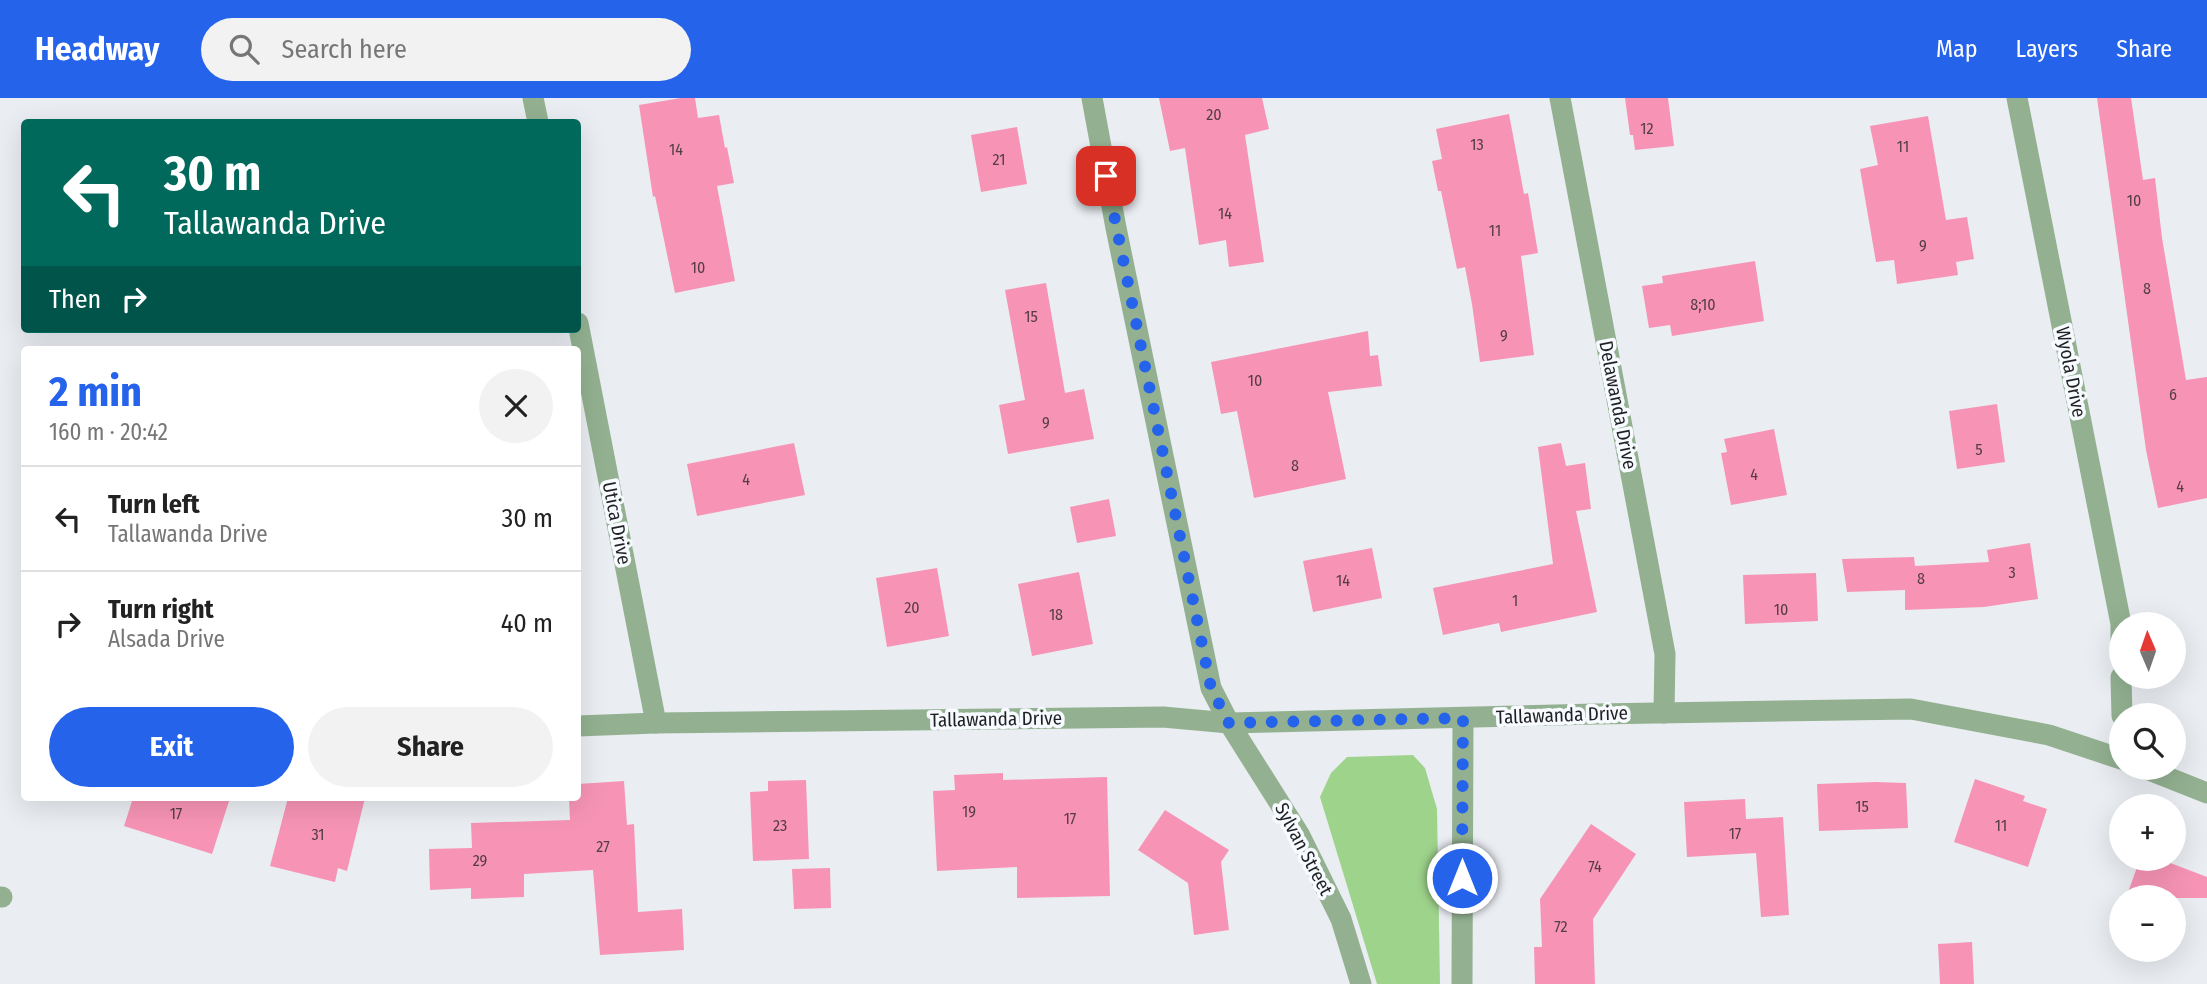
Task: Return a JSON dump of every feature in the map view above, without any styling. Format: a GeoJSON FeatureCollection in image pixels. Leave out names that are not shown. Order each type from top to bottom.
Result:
{"type":"FeatureCollection","features":[{"type":"Feature","properties":{"kind":"street"},"geometry":{"type":"LineString","coordinates":[[533,98],[537,119]]}},
{"type":"Feature","properties":{"kind":"street","name":"Sylvan Street"},"geometry":{"type":"LineString","coordinates":[[1092,98],[1116,228],[1211,688],[1229,723],[1299,834],[1341,919],[1361,984]]}},
{"type":"Feature","properties":{"kind":"street","name":"Delawanda Drive"},"geometry":{"type":"LineString","coordinates":[[1560,98],[1665,654],[1664,713]]}},
{"type":"Feature","properties":{"kind":"street","name":"Wyola Drive"},"geometry":{"type":"LineString","coordinates":[[2017,98],[2119,612]]}},
{"type":"Feature","properties":{"kind":"street","name":"Utica Drive"},"geometry":{"type":"LineString","coordinates":[[580,333],[656,723]]}},
{"type":"Feature","properties":{"kind":"street","name":"Tallawanda Drive"},"geometry":{"type":"LineString","coordinates":[[581,726],[1163,717],[1229,723],[1911,709],[2049,735],[2109,755]]}},
{"type":"Feature","properties":{"kind":"street"},"geometry":{"type":"LineString","coordinates":[[1462,984],[1463,718]]}},
{"type":"Feature","properties":{"kind":"street"},"geometry":{"type":"LineString","coordinates":[[2174,780],[2207,793]]}},
{"type":"Feature","properties":{"kind":"green space"},"geometry":{"type":"Polygon","coordinates":[[[1413,755],[1425,768],[1437,809],[1440,984],[1377,984],[1320,797],[1331,773],[1347,757],[1413,755]]]}},
{"type":"Feature","properties":{"kind":"building"},"geometry":{"type":"Polygon","coordinates":[[[695,98],[698,118],[719,115],[734,183],[717,186],[735,281],[675,293],[655,196],[653,197],[639,105],[695,98]]]}},
{"type":"Feature","properties":{"kind":"building"},"geometry":{"type":"Polygon","coordinates":[[[1159,98],[1262,98],[1269,129],[1245,135],[1264,262],[1229,267],[1226,240],[1199,245],[1185,148],[1170,151],[1159,98]]]}},
{"type":"Feature","properties":{"kind":"building"},"geometry":{"type":"Polygon","coordinates":[[[1625,98],[1668,98],[1674,146],[1635,150],[1625,98]]]}},
{"type":"Feature","properties":{"kind":"building"},"geometry":{"type":"Polygon","coordinates":[[[2097,98],[2131,98],[2143,180],[2155,178],[2162,238],[2186,380],[2207,377],[2207,498],[2158,508],[2146,450],[2097,98]]]}},
{"type":"Feature","properties":{"kind":"building"},"geometry":{"type":"Polygon","coordinates":[[[1509,114],[1524,194],[1528,193],[1538,253],[1521,256],[1534,355],[1480,362],[1465,267],[1457,269],[1432,161],[1442,159],[1436,129],[1509,114]]]}},
{"type":"Feature","properties":{"kind":"building"},"geometry":{"type":"Polygon","coordinates":[[[1928,116],[1946,220],[1967,217],[1974,259],[1956,262],[1958,275],[1897,284],[1894,260],[1876,262],[1860,169],[1878,165],[1870,126],[1928,116]]]}},
{"type":"Feature","properties":{"kind":"building"},"geometry":{"type":"Polygon","coordinates":[[[1017,127],[1027,184],[981,192],[971,135],[1017,127]]]}},
{"type":"Feature","properties":{"kind":"building"},"geometry":{"type":"Polygon","coordinates":[[[1755,261],[1764,321],[1672,336],[1670,325],[1649,328],[1642,286],[1663,283],[1662,276],[1755,261]]]}},
{"type":"Feature","properties":{"kind":"building"},"geometry":{"type":"Polygon","coordinates":[[[1046,283],[1065,393],[1084,389],[1094,439],[1008,454],[999,405],[1025,400],[1005,290],[1046,283]]]}},
{"type":"Feature","properties":{"kind":"building"},"geometry":{"type":"Polygon","coordinates":[[[1368,331],[1370,356],[1378,355],[1382,386],[1328,392],[1346,479],[1254,498],[1237,411],[1221,414],[1211,362],[1368,331]]]}},
{"type":"Feature","properties":{"kind":"building"},"geometry":{"type":"Polygon","coordinates":[[[1997,404],[2005,462],[1957,469],[1949,411],[1997,404]]]}},
{"type":"Feature","properties":{"kind":"building"},"geometry":{"type":"Polygon","coordinates":[[[1774,429],[1787,495],[1731,505],[1721,453],[1727,452],[1724,439],[1774,429]]]}},
{"type":"Feature","properties":{"kind":"building"},"geometry":{"type":"Polygon","coordinates":[[[794,443],[805,495],[697,516],[687,464],[794,443]]]}},
{"type":"Feature","properties":{"kind":"building"},"geometry":{"type":"Polygon","coordinates":[[[1561,443],[1566,466],[1585,463],[1591,509],[1576,511],[1597,612],[1501,632],[1499,623],[1443,635],[1433,588],[1553,564],[1538,447],[1561,443]]]}},
{"type":"Feature","properties":{"kind":"building"},"geometry":{"type":"Polygon","coordinates":[[[1109,499],[1116,536],[1077,543],[1070,507],[1109,499]]]}},
{"type":"Feature","properties":{"kind":"building"},"geometry":{"type":"Polygon","coordinates":[[[2030,543],[2038,599],[1984,607],[1905,610],[1905,590],[1847,592],[1842,559],[1914,557],[1915,566],[1989,562],[1987,550],[2030,543]]]}},
{"type":"Feature","properties":{"kind":"building"},"geometry":{"type":"Polygon","coordinates":[[[1372,548],[1382,598],[1313,612],[1303,561],[1372,548]]]}},
{"type":"Feature","properties":{"kind":"building"},"geometry":{"type":"Polygon","coordinates":[[[937,568],[949,636],[887,647],[876,578],[937,568]]]}},
{"type":"Feature","properties":{"kind":"building"},"geometry":{"type":"Polygon","coordinates":[[[1079,572],[1093,644],[1032,656],[1018,584],[1079,572]]]}},
{"type":"Feature","properties":{"kind":"building"},"geometry":{"type":"Polygon","coordinates":[[[1816,573],[1818,621],[1745,624],[1743,575],[1816,573]]]}},
{"type":"Feature","properties":{"kind":"building"},"geometry":{"type":"Polygon","coordinates":[[[1003,773],[1003,780],[1107,777],[1110,896],[1017,898],[1017,867],[937,871],[933,791],[955,790],[954,775],[1003,773]]]}},
{"type":"Feature","properties":{"kind":"building"},"geometry":{"type":"Polygon","coordinates":[[[1975,779],[2025,796],[2023,801],[2047,809],[2028,867],[1954,842],[1975,779]]]}},
{"type":"Feature","properties":{"kind":"building"},"geometry":{"type":"Polygon","coordinates":[[[806,780],[809,859],[753,861],[750,792],[768,791],[768,781],[806,780]]]}},
{"type":"Feature","properties":{"kind":"building"},"geometry":{"type":"Polygon","coordinates":[[[624,781],[627,825],[634,824],[638,912],[682,909],[684,950],[600,955],[593,870],[524,874],[524,897],[471,899],[471,888],[430,890],[429,849],[472,848],[471,823],[570,820],[569,801],[581,801],[581,784],[624,781]]]}},
{"type":"Feature","properties":{"kind":"building"},"geometry":{"type":"Polygon","coordinates":[[[1906,783],[1908,828],[1819,831],[1817,784],[1906,783]]]}},
{"type":"Feature","properties":{"kind":"building"},"geometry":{"type":"Polygon","coordinates":[[[1745,799],[1746,819],[1783,817],[1789,915],[1761,917],[1756,853],[1687,857],[1684,802],[1745,799]]]}},
{"type":"Feature","properties":{"kind":"building"},"geometry":{"type":"Polygon","coordinates":[[[132,801],[229,801],[212,854],[124,826],[132,801]]]}},
{"type":"Feature","properties":{"kind":"building"},"geometry":{"type":"Polygon","coordinates":[[[287,801],[364,801],[347,871],[338,868],[335,882],[270,866],[287,801]]]}},
{"type":"Feature","properties":{"kind":"building"},"geometry":{"type":"Polygon","coordinates":[[[1165,810],[1229,850],[1221,862],[1229,930],[1194,935],[1188,883],[1138,850],[1165,810]]]}},
{"type":"Feature","properties":{"kind":"building"},"geometry":{"type":"Polygon","coordinates":[[[1591,824],[1636,854],[1593,919],[1595,984],[1535,984],[1534,947],[1542,947],[1540,899],[1591,824]]]}},
{"type":"Feature","properties":{"kind":"building"},"geometry":{"type":"Polygon","coordinates":[[[830,868],[831,908],[794,909],[792,869],[830,868]]]}},
{"type":"Feature","properties":{"kind":"building"},"geometry":{"type":"Polygon","coordinates":[[[2186,869],[2207,877],[2207,898],[2186,898],[2186,885],[2131,885],[2136,871],[2186,869]]]}},
{"type":"Feature","properties":{"kind":"building"},"geometry":{"type":"Polygon","coordinates":[[[1972,942],[1974,984],[1940,984],[1938,944],[1972,942]]]}},
{"type":"Feature","properties":{"kind":"route"},"geometry":{"type":"LineString","coordinates":[[1106,176],[1211,688],[1229,723],[1463,718],[1462,878]]}}]}
